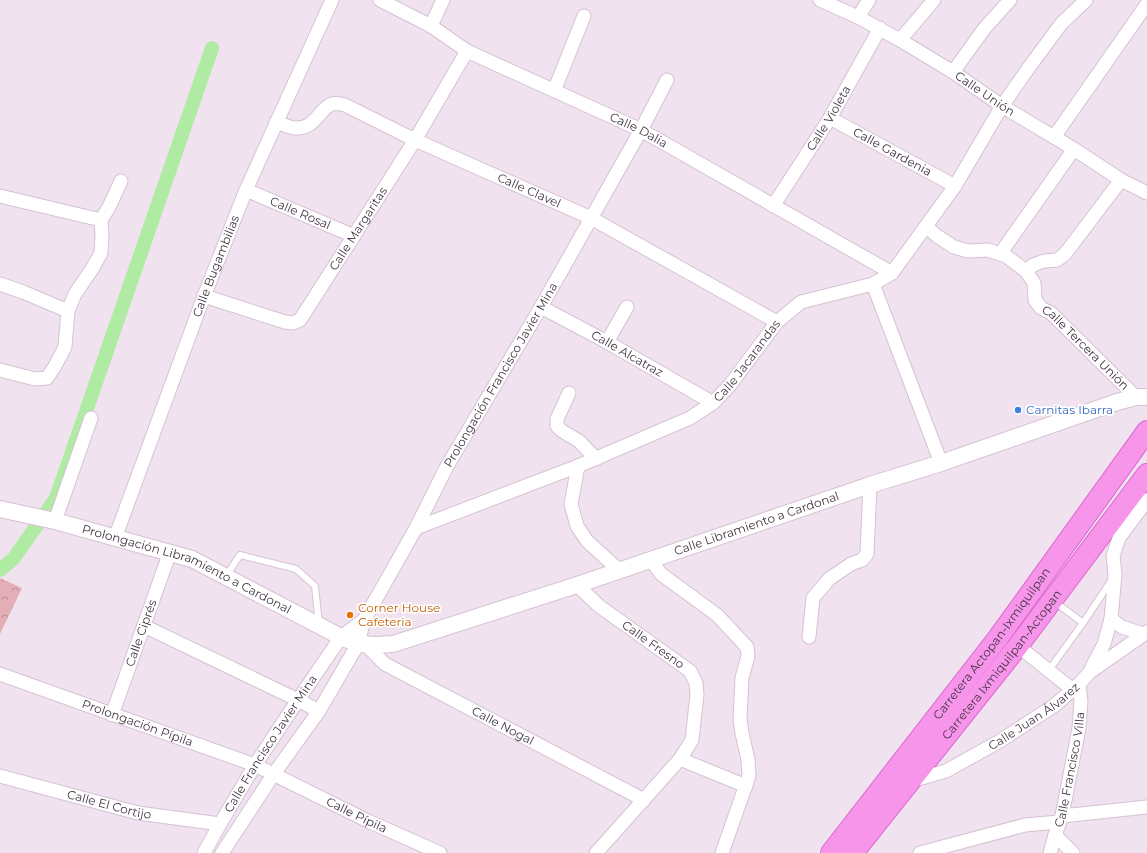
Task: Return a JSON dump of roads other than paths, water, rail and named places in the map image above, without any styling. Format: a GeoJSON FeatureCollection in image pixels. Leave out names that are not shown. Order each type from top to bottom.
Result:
{"type":"FeatureCollection","features":[{"type":"Feature","properties":{"kind":"main road","name":"Carretera Actopan-Ixmiquilpan"},"geometry":{"type":"LineString","coordinates":[[832,853],[998,638],[1147,431]]}},
{"type":"Feature","properties":{"kind":"main road","name":"Carretera Ixmiquilpan-Actopan"},"geometry":{"type":"LineString","coordinates":[[853,853],[1018,646],[1147,474]]}},
{"type":"Feature","properties":{"kind":"street","name":"Calle Bugambilias"},"geometry":{"type":"LineString","coordinates":[[115,538],[204,296],[246,190],[332,0]]}},
{"type":"Feature","properties":{"kind":"street","name":"Calle Dalia"},"geometry":{"type":"LineString","coordinates":[[380,0],[431,26],[467,51],[641,130],[892,273]]}},
{"type":"Feature","properties":{"kind":"street"},"geometry":{"type":"LineString","coordinates":[[431,26],[443,0]]}},
{"type":"Feature","properties":{"kind":"street","name":"Calle Unión"},"geometry":{"type":"LineString","coordinates":[[820,0],[880,28],[952,72],[1002,106],[1054,136],[1121,180],[1146,191]]}},
{"type":"Feature","properties":{"kind":"street"},"geometry":{"type":"LineString","coordinates":[[858,17],[869,0]]}},
{"type":"Feature","properties":{"kind":"street"},"geometry":{"type":"LineString","coordinates":[[900,40],[934,0]]}},
{"type":"Feature","properties":{"kind":"street"},"geometry":{"type":"LineString","coordinates":[[952,72],[984,29],[1010,0]]}},
{"type":"Feature","properties":{"kind":"street","name":"Calle Jacarandas"},"geometry":{"type":"LineString","coordinates":[[416,528],[596,459],[690,418],[713,403],[730,385],[777,322],[801,302],[873,284],[892,273],[955,186],[1002,106],[1030,66],[1061,24],[1086,0]]}},
{"type":"Feature","properties":{"kind":"street"},"geometry":{"type":"LineString","coordinates":[[1054,136],[1147,4]]}},
{"type":"Feature","properties":{"kind":"street"},"geometry":{"type":"LineString","coordinates":[[554,90],[584,16]]}},
{"type":"Feature","properties":{"kind":"street","name":"Calle Violeta"},"geometry":{"type":"LineString","coordinates":[[774,206],[830,118],[880,28]]}},
{"type":"Feature","properties":{"kind":"street","name":"Calle Margaritas"},"geometry":{"type":"LineString","coordinates":[[204,296],[285,322],[293,323],[300,320],[415,140],[467,51]]}},
{"type":"Feature","properties":{"kind":"street","name":"Prolongación Francisco Javier Mina"},"geometry":{"type":"LineString","coordinates":[[342,637],[364,620],[416,528],[446,468],[541,307],[641,130],[667,80]]}},
{"type":"Feature","properties":{"kind":"street","name":"Calle Clavel"},"geometry":{"type":"LineString","coordinates":[[276,122],[294,128],[304,127],[315,121],[325,109],[333,104],[345,104],[415,140],[591,218],[777,322]]}},
{"type":"Feature","properties":{"kind":"street","name":"Calle Gardenia"},"geometry":{"type":"LineString","coordinates":[[830,118],[955,186]]}},
{"type":"Feature","properties":{"kind":"street"},"geometry":{"type":"LineString","coordinates":[[1000,254],[1074,149]]}},
{"type":"Feature","properties":{"kind":"street"},"geometry":{"type":"LineString","coordinates":[[1026,271],[1033,265],[1044,261],[1057,260],[1065,254],[1121,180]]}},
{"type":"Feature","properties":{"kind":"street"},"geometry":{"type":"LineString","coordinates":[[0,370],[35,379],[47,378],[56,366],[65,346],[68,311],[75,294],[101,253],[101,220],[121,181]]}},
{"type":"Feature","properties":{"kind":"street","name":"Calle Rosal"},"geometry":{"type":"LineString","coordinates":[[246,190],[354,236]]}},
{"type":"Feature","properties":{"kind":"street"},"geometry":{"type":"LineString","coordinates":[[0,196],[101,220]]}},
{"type":"Feature","properties":{"kind":"street","name":"Calle Tercera Unión"},"geometry":{"type":"LineString","coordinates":[[926,226],[937,236],[954,247],[968,251],[988,250],[1006,256],[1026,271],[1034,283],[1035,300],[1041,308],[1051,313],[1142,398]]}},
{"type":"Feature","properties":{"kind":"street"},"geometry":{"type":"LineString","coordinates":[[0,284],[68,311]]}},
{"type":"Feature","properties":{"kind":"street"},"geometry":{"type":"LineString","coordinates":[[873,284],[941,463]]}},
{"type":"Feature","properties":{"kind":"street","name":"Calle Alcatraz"},"geometry":{"type":"LineString","coordinates":[[541,307],[607,342],[713,403]]}},
{"type":"Feature","properties":{"kind":"street"},"geometry":{"type":"LineString","coordinates":[[607,342],[627,307]]}},
{"type":"Feature","properties":{"kind":"street"},"geometry":{"type":"LineString","coordinates":[[569,393],[557,419],[557,426],[562,431],[579,441],[596,459]]}},
{"type":"Feature","properties":{"kind":"street","name":"Calle Libramiento a Cardonal"},"geometry":{"type":"LineString","coordinates":[[362,644],[394,644],[652,560],[870,484],[941,463],[1117,402],[1142,398]]}},
{"type":"Feature","properties":{"kind":"street"},"geometry":{"type":"LineString","coordinates":[[50,520],[92,418]]}},
{"type":"Feature","properties":{"kind":"street"},"geometry":{"type":"LineString","coordinates":[[578,466],[571,504],[577,526],[587,541],[620,570]]}},
{"type":"Feature","properties":{"kind":"street"},"geometry":{"type":"LineString","coordinates":[[809,637],[813,598],[829,579],[851,564],[862,560],[868,554],[870,484]]}},
{"type":"Feature","properties":{"kind":"street"},"geometry":{"type":"LineString","coordinates":[[1090,672],[1104,644],[1111,619],[1115,574],[1113,556],[1119,538],[1147,500]]}},
{"type":"Feature","properties":{"kind":"street","name":"Prolongación Libramiento a Cardonal"},"geometry":{"type":"LineString","coordinates":[[0,509],[50,520],[192,559],[342,637],[362,644]]}},
{"type":"Feature","properties":{"kind":"street","name":"Calle Ciprés"},"geometry":{"type":"LineString","coordinates":[[112,715],[170,552]]}},
{"type":"Feature","properties":{"kind":"street"},"geometry":{"type":"LineString","coordinates":[[652,560],[661,574],[717,615],[747,647],[748,656],[742,678],[740,719],[748,760],[749,776],[722,853]]}},
{"type":"Feature","properties":{"kind":"street","name":"Calle Fresno"},"geometry":{"type":"LineString","coordinates":[[577,585],[600,606],[690,671],[696,683],[697,694],[692,740],[680,759],[596,853]]}},
{"type":"Feature","properties":{"kind":"street"},"geometry":{"type":"LineString","coordinates":[[1111,619],[1122,627],[1145,633]]}},
{"type":"Feature","properties":{"kind":"street","name":"Prolongación Francisco Javier Mina"},"geometry":{"type":"LineString","coordinates":[[362,644],[364,620]]}},
{"type":"Feature","properties":{"kind":"street"},"geometry":{"type":"LineString","coordinates":[[144,626],[319,711]]}},
{"type":"Feature","properties":{"kind":"street","name":"Calle Juan Álvarez"},"geometry":{"type":"LineString","coordinates":[[909,781],[946,772],[1000,741],[1055,706],[1090,672],[1145,633]]}},
{"type":"Feature","properties":{"kind":"street","name":"Calle Francisco Javier Mina"},"geometry":{"type":"LineString","coordinates":[[204,853],[255,765],[342,637]]}},
{"type":"Feature","properties":{"kind":"street","name":"Calle Francisco Javier Mina"},"geometry":{"type":"LineString","coordinates":[[222,853],[273,775],[319,711],[362,644]]}},
{"type":"Feature","properties":{"kind":"street","name":"Calle Nogal"},"geometry":{"type":"LineString","coordinates":[[362,644],[385,664],[644,800]]}},
{"type":"Feature","properties":{"kind":"street"},"geometry":{"type":"LineString","coordinates":[[1018,646],[1049,670],[1076,687]]}},
{"type":"Feature","properties":{"kind":"street","name":"Prolongación Pípila"},"geometry":{"type":"LineString","coordinates":[[0,674],[255,765],[273,775]]}},
{"type":"Feature","properties":{"kind":"street","name":"Calle Francisco Villa"},"geometry":{"type":"LineString","coordinates":[[1050,853],[1060,819],[1079,728],[1081,701],[1076,687]]}},
{"type":"Feature","properties":{"kind":"street"},"geometry":{"type":"LineString","coordinates":[[680,759],[746,786]]}},
{"type":"Feature","properties":{"kind":"street","name":"Calle Pípila"},"geometry":{"type":"LineString","coordinates":[[273,775],[370,822],[440,853]]}},
{"type":"Feature","properties":{"kind":"street","name":"Calle El Cortijo"},"geometry":{"type":"LineString","coordinates":[[0,776],[138,813],[220,824]]}},
{"type":"Feature","properties":{"kind":"street"},"geometry":{"type":"LineString","coordinates":[[920,853],[963,847],[1025,825],[1147,807]]}},
{"type":"Feature","properties":{"kind":"street"},"geometry":{"type":"LineString","coordinates":[[1055,835],[1073,853]]}},
{"type":"Feature","properties":{"kind":"lane"},"geometry":{"type":"LineString","coordinates":[[225,576],[240,555],[296,569],[316,586],[320,625]]}},
{"type":"Feature","properties":{"kind":"lane"},"geometry":{"type":"LineString","coordinates":[[1049,670],[1083,623],[1115,574]]}},
{"type":"Feature","properties":{"kind":"lane"},"geometry":{"type":"LineString","coordinates":[[1052,600],[1083,623]]}},
{"type":"Feature","properties":{"kind":"waterway"},"geometry":{"type":"LineString","coordinates":[[0,570],[14,558],[56,498],[212,48]]}},
{"type":"Feature","properties":{"kind":"place","name":"Carnitas Ibarra"},"geometry":{"type":"Point","coordinates":[1018,410]}},
{"type":"Feature","properties":{"kind":"place","name":"Corner House Cafeteria"},"geometry":{"type":"Point","coordinates":[350,615]}}]}
